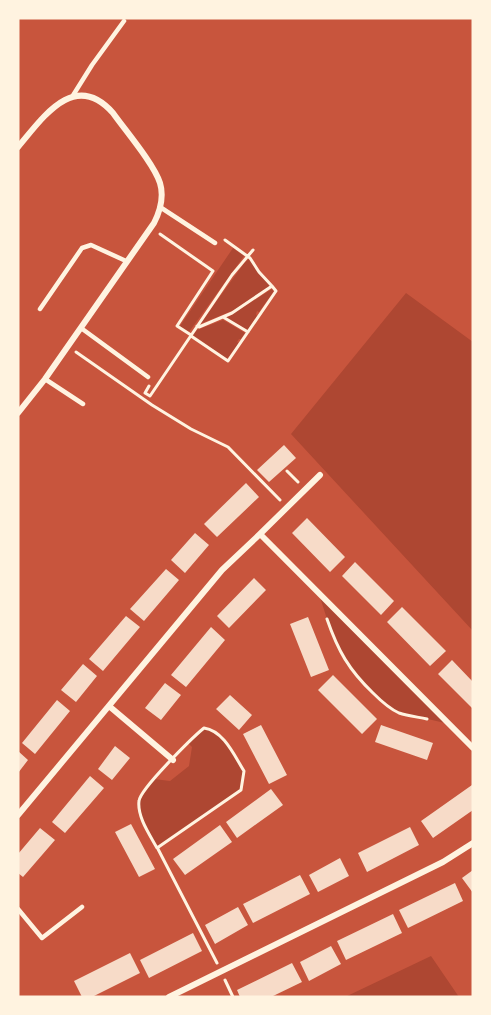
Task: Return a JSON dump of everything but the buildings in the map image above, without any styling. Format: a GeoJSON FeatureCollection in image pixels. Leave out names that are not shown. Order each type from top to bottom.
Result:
{"type":"FeatureCollection","features":[{"type":"Feature","properties":{"kind":"street"},"geometry":{"type":"LineString","coordinates":[[18,147],[53,106],[61,100],[72,97],[93,99],[113,113],[159,180],[162,191],[160,207],[154,223],[45,379],[18,413]]}},
{"type":"Feature","properties":{"kind":"street"},"geometry":{"type":"LineString","coordinates":[[18,816],[222,570],[320,475]]}},
{"type":"Feature","properties":{"kind":"street"},"geometry":{"type":"LineString","coordinates":[[260,534],[473,748]]}},
{"type":"Feature","properties":{"kind":"street"},"geometry":{"type":"LineString","coordinates":[[109,706],[173,760]]}},
{"type":"Feature","properties":{"kind":"street"},"geometry":{"type":"LineString","coordinates":[[169,997],[443,862],[473,843]]}},
{"type":"Feature","properties":{"kind":"lane"},"geometry":{"type":"LineString","coordinates":[[72,97],[124,21]]}},
{"type":"Feature","properties":{"kind":"lane"},"geometry":{"type":"LineString","coordinates":[[160,207],[215,243]]}},
{"type":"Feature","properties":{"kind":"lane"},"geometry":{"type":"LineString","coordinates":[[40,309],[82,248],[87,245],[126,261]]}},
{"type":"Feature","properties":{"kind":"lane"},"geometry":{"type":"LineString","coordinates":[[81,328],[148,377]]}},
{"type":"Feature","properties":{"kind":"lane"},"geometry":{"type":"LineString","coordinates":[[45,379],[83,404]]}},
{"type":"Feature","properties":{"kind":"lane"},"geometry":{"type":"LineString","coordinates":[[18,909],[42,938],[82,907]]}},
{"type":"Feature","properties":{"kind":"path"},"geometry":{"type":"LineString","coordinates":[[159,232],[213,271],[177,326],[228,361],[276,291],[271,285],[250,302],[223,317],[197,326]]}},
{"type":"Feature","properties":{"kind":"path"},"geometry":{"type":"LineString","coordinates":[[148,377],[151,373],[155,376],[145,392],[150,396],[237,269],[254,250]]}},
{"type":"Feature","properties":{"kind":"path"},"geometry":{"type":"LineString","coordinates":[[223,317],[248,332]]}},
{"type":"Feature","properties":{"kind":"path"},"geometry":{"type":"LineString","coordinates":[[76,352],[183,424],[228,447],[280,500]]}},
{"type":"Feature","properties":{"kind":"path"},"geometry":{"type":"LineString","coordinates":[[286,471],[298,482]]}},
{"type":"Feature","properties":{"kind":"path"},"geometry":{"type":"LineString","coordinates":[[319,594],[334,640],[346,664],[359,680],[398,712],[428,719]]}},
{"type":"Feature","properties":{"kind":"path"},"geometry":{"type":"LineString","coordinates":[[158,848],[241,789],[244,771],[221,736],[211,729],[204,728],[192,737],[142,792],[139,801],[142,819],[233,997]]}},
{"type":"Feature","properties":{"kind":"shaded area"},"geometry":{"type":"Polygon","coordinates":[[[233,248],[244,256],[189,332],[180,326],[233,248]]]}},
{"type":"Feature","properties":{"kind":"shaded area"},"geometry":{"type":"Polygon","coordinates":[[[249,259],[270,286],[234,310],[200,324],[245,262],[249,259]]]}},
{"type":"Feature","properties":{"kind":"shaded area"},"geometry":{"type":"Polygon","coordinates":[[[272,289],[274,291],[259,312],[257,311],[257,316],[248,330],[226,318],[272,289]]]}},
{"type":"Feature","properties":{"kind":"shaded area"},"geometry":{"type":"Polygon","coordinates":[[[406,293],[473,342],[473,631],[291,434],[406,293]]]}},
{"type":"Feature","properties":{"kind":"shaded area"},"geometry":{"type":"Polygon","coordinates":[[[223,320],[245,333],[227,359],[193,335],[197,330],[223,320]]]}},
{"type":"Feature","properties":{"kind":"shaded area"},"geometry":{"type":"Polygon","coordinates":[[[319,594],[449,724],[398,712],[379,699],[359,680],[346,664],[334,641],[319,594]]]}},
{"type":"Feature","properties":{"kind":"shaded area"},"geometry":{"type":"Polygon","coordinates":[[[204,728],[223,739],[244,771],[241,789],[157,848],[142,819],[139,801],[154,779],[170,781],[189,766],[192,747],[187,742],[204,728]]]}},
{"type":"Feature","properties":{"kind":"shaded area"},"geometry":{"type":"Polygon","coordinates":[[[431,956],[459,997],[345,997],[431,956]]]}}]}
